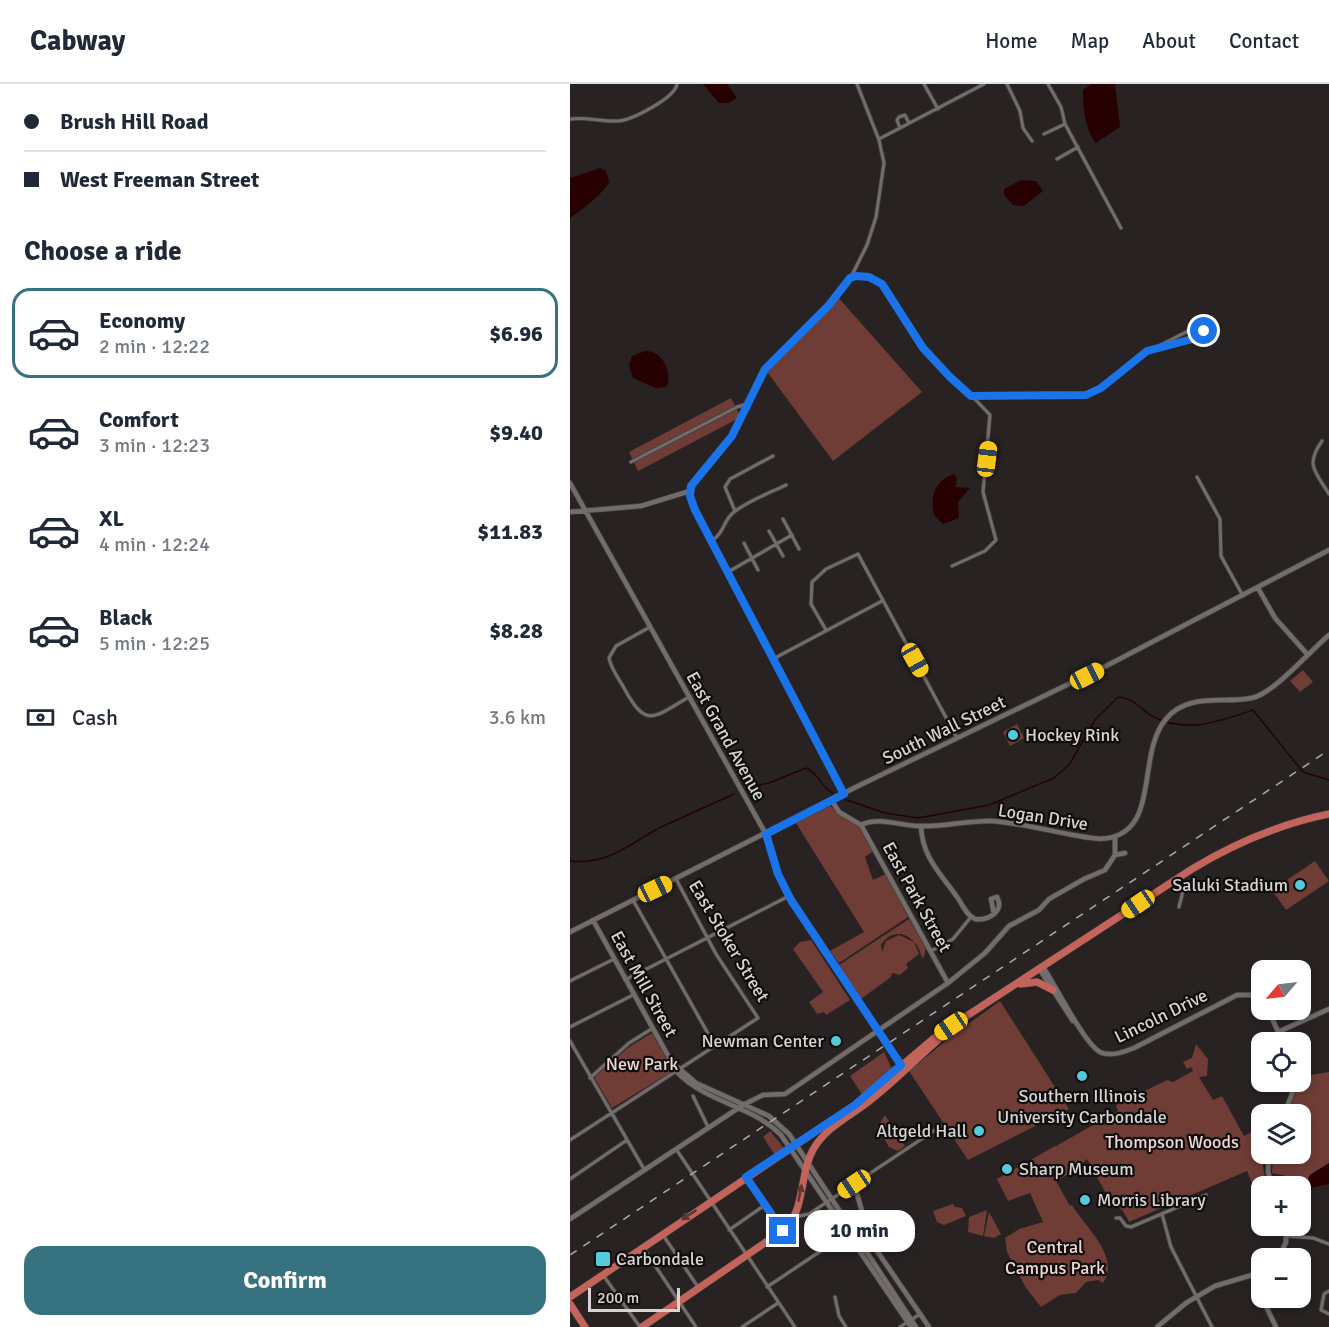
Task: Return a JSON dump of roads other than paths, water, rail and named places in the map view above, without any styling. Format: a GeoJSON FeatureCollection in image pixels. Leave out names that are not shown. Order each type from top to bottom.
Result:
{"type":"FeatureCollection","features":[{"type":"Feature","properties":{"kind":"highway"},"geometry":{"type":"LineString","coordinates":[[641,1327],[783,1231],[795,1217],[808,1159],[826,1132],[870,1101],[939,1034],[1217,853],[1260,834],[1329,814]]}},
{"type":"Feature","properties":{"kind":"highway"},"geometry":{"type":"LineString","coordinates":[[1013,987],[1031,982],[1042,983],[1053,990]]}},
{"type":"Feature","properties":{"kind":"highway"},"geometry":{"type":"LineString","coordinates":[[570,1297],[855,1105],[903,1067]]}},
{"type":"Feature","properties":{"kind":"highway"},"geometry":{"type":"LineString","coordinates":[[570,1304],[585,1327]]}},
{"type":"Feature","properties":{"kind":"street"},"geometry":{"type":"LineString","coordinates":[[570,119],[620,121],[631,118],[669,98],[674,93],[676,84]]}},
{"type":"Feature","properties":{"kind":"street"},"geometry":{"type":"LineString","coordinates":[[844,794],[711,541],[692,503],[690,491],[696,478],[732,436],[765,369],[829,305],[850,278],[867,245],[878,208],[884,163],[879,140],[857,84]]}},
{"type":"Feature","properties":{"kind":"street"},"geometry":{"type":"LineString","coordinates":[[924,84],[938,109]]}},
{"type":"Feature","properties":{"kind":"street"},"geometry":{"type":"LineString","coordinates":[[879,140],[984,84]]}},
{"type":"Feature","properties":{"kind":"street"},"geometry":{"type":"LineString","coordinates":[[1007,84],[1020,111],[1023,128],[1032,141]]}},
{"type":"Feature","properties":{"kind":"street"},"geometry":{"type":"LineString","coordinates":[[1048,84],[1061,107],[1065,123],[1121,228]]}},
{"type":"Feature","properties":{"kind":"street"},"geometry":{"type":"LineString","coordinates":[[900,128],[898,117],[905,115],[909,123]]}},
{"type":"Feature","properties":{"kind":"street"},"geometry":{"type":"LineString","coordinates":[[1044,134],[1065,123]]}},
{"type":"Feature","properties":{"kind":"street"},"geometry":{"type":"LineString","coordinates":[[1057,159],[1078,147]]}},
{"type":"Feature","properties":{"kind":"street"},"geometry":{"type":"LineString","coordinates":[[850,278],[861,275],[882,284],[923,348],[950,377],[987,408],[990,415],[983,492],[996,540],[985,551],[952,566]]}},
{"type":"Feature","properties":{"kind":"street"},"geometry":{"type":"LineString","coordinates":[[971,396],[1086,395],[1101,388],[1141,355],[1196,327],[1204,328],[1200,337],[1157,347]]}},
{"type":"Feature","properties":{"kind":"street"},"geometry":{"type":"LineString","coordinates":[[632,462],[737,407],[747,404]]}},
{"type":"Feature","properties":{"kind":"street"},"geometry":{"type":"LineString","coordinates":[[1322,441],[1311,455],[1311,463],[1329,494]]}},
{"type":"Feature","properties":{"kind":"street"},"geometry":{"type":"LineString","coordinates":[[735,512],[725,487],[730,479],[773,456]]}},
{"type":"Feature","properties":{"kind":"street"},"geometry":{"type":"LineString","coordinates":[[1197,477],[1220,519],[1220,554],[1243,596]]}},
{"type":"Feature","properties":{"kind":"street","name":"East Grand Avenue"},"geometry":{"type":"LineString","coordinates":[[570,483],[766,834],[778,874],[789,896],[903,1067]]}},
{"type":"Feature","properties":{"kind":"street"},"geometry":{"type":"LineString","coordinates":[[711,541],[723,531],[727,519],[735,512],[786,484]]}},
{"type":"Feature","properties":{"kind":"street"},"geometry":{"type":"LineString","coordinates":[[570,512],[584,508],[641,506],[690,491]]}},
{"type":"Feature","properties":{"kind":"street"},"geometry":{"type":"LineString","coordinates":[[783,519],[799,549]]}},
{"type":"Feature","properties":{"kind":"street"},"geometry":{"type":"LineString","coordinates":[[769,531],[783,556]]}},
{"type":"Feature","properties":{"kind":"street"},"geometry":{"type":"LineString","coordinates":[[728,572],[792,535]]}},
{"type":"Feature","properties":{"kind":"street"},"geometry":{"type":"LineString","coordinates":[[744,543],[758,570]]}},
{"type":"Feature","properties":{"kind":"street","name":"South Wall Street"},"geometry":{"type":"LineString","coordinates":[[570,932],[844,794],[1096,671],[1329,550]]}},
{"type":"Feature","properties":{"kind":"street"},"geometry":{"type":"LineString","coordinates":[[826,630],[811,604],[812,582],[826,569],[856,554],[957,738]]}},
{"type":"Feature","properties":{"kind":"street"},"geometry":{"type":"LineString","coordinates":[[1258,588],[1275,618],[1308,655]]}},
{"type":"Feature","properties":{"kind":"street"},"geometry":{"type":"LineString","coordinates":[[773,659],[882,601]]}},
{"type":"Feature","properties":{"kind":"street"},"geometry":{"type":"LineString","coordinates":[[650,627],[616,646],[609,658],[634,708],[641,715],[650,716],[689,697]]}},
{"type":"Feature","properties":{"kind":"street"},"geometry":{"type":"LineString","coordinates":[[570,1219],[743,1105],[757,1097],[785,1094],[948,983],[985,953],[1009,926],[1039,910],[1049,899],[1083,879],[1105,870],[1115,855],[1115,837],[1133,823],[1142,809],[1149,759],[1164,721],[1186,705],[1202,700],[1255,698],[1329,635]]}},
{"type":"Feature","properties":{"kind":"street"},"geometry":{"type":"LineString","coordinates":[[832,801],[839,812],[861,825]]}},
{"type":"Feature","properties":{"kind":"street","name":"Logan Drive"},"geometry":{"type":"LineString","coordinates":[[861,825],[871,821],[921,826],[992,821],[1093,839],[1115,837]]}},
{"type":"Feature","properties":{"kind":"street","name":"East Park Street"},"geometry":{"type":"LineString","coordinates":[[861,825],[948,983]]}},
{"type":"Feature","properties":{"kind":"street"},"geometry":{"type":"LineString","coordinates":[[921,826],[922,843],[932,864],[971,917],[983,920],[994,914]]}},
{"type":"Feature","properties":{"kind":"street"},"geometry":{"type":"LineString","coordinates":[[1115,855],[1125,854]]}},
{"type":"Feature","properties":{"kind":"street"},"geometry":{"type":"LineString","coordinates":[[1177,878],[1183,891],[1179,907]]}},
{"type":"Feature","properties":{"kind":"street","name":"East Stoker Street"},"geometry":{"type":"LineString","coordinates":[[676,879],[707,938],[758,1017],[715,1046]]}},
{"type":"Feature","properties":{"kind":"street"},"geometry":{"type":"LineString","coordinates":[[625,980],[789,896]]}},
{"type":"Feature","properties":{"kind":"street"},"geometry":{"type":"LineString","coordinates":[[570,1140],[715,1046],[633,900]]}},
{"type":"Feature","properties":{"kind":"street"},"geometry":{"type":"LineString","coordinates":[[930,951],[953,939],[971,917]]}},
{"type":"Feature","properties":{"kind":"street","name":"East Mill Street"},"geometry":{"type":"LineString","coordinates":[[593,920],[670,1060],[692,1087],[766,1122],[793,1145]]}},
{"type":"Feature","properties":{"kind":"street"},"geometry":{"type":"LineString","coordinates":[[570,981],[614,959]]}},
{"type":"Feature","properties":{"kind":"street"},"geometry":{"type":"LineString","coordinates":[[1042,969],[1067,1013],[1077,1025]]}},
{"type":"Feature","properties":{"kind":"street","name":"Lincoln Drive"},"geometry":{"type":"LineString","coordinates":[[1042,969],[1077,1025],[1098,1051],[1116,1054],[1134,1048],[1232,997],[1244,994],[1251,996]]}},
{"type":"Feature","properties":{"kind":"street"},"geometry":{"type":"LineString","coordinates":[[570,1027],[633,995]]}},
{"type":"Feature","properties":{"kind":"street"},"geometry":{"type":"LineString","coordinates":[[1273,1020],[1278,1032],[1329,1009]]}},
{"type":"Feature","properties":{"kind":"street"},"geometry":{"type":"LineString","coordinates":[[590,1078],[629,1043],[653,1028]]}},
{"type":"Feature","properties":{"kind":"street"},"geometry":{"type":"LineString","coordinates":[[570,1041],[644,1169]]}},
{"type":"Feature","properties":{"kind":"street","name":"East Mill Street"},"geometry":{"type":"LineString","coordinates":[[679,1071],[704,1088],[756,1110],[783,1127],[793,1145]]}},
{"type":"Feature","properties":{"kind":"street"},"geometry":{"type":"LineString","coordinates":[[693,1096],[708,1127]]}},
{"type":"Feature","properties":{"kind":"street"},"geometry":{"type":"LineString","coordinates":[[756,1110],[753,1103],[757,1097]]}},
{"type":"Feature","properties":{"kind":"street"},"geometry":{"type":"LineString","coordinates":[[727,1104],[727,1115]]}},
{"type":"Feature","properties":{"kind":"street"},"geometry":{"type":"LineString","coordinates":[[795,1217],[809,1214],[830,1201],[941,1126]]}},
{"type":"Feature","properties":{"kind":"street"},"geometry":{"type":"LineString","coordinates":[[570,1179],[627,1140]]}},
{"type":"Feature","properties":{"kind":"street"},"geometry":{"type":"LineString","coordinates":[[793,1145],[808,1159],[830,1201]]}},
{"type":"Feature","properties":{"kind":"street"},"geometry":{"type":"LineString","coordinates":[[793,1145],[805,1169],[830,1201],[911,1324]]}},
{"type":"Feature","properties":{"kind":"street"},"geometry":{"type":"LineString","coordinates":[[676,1149],[795,1327]]}},
{"type":"Feature","properties":{"kind":"street"},"geometry":{"type":"LineString","coordinates":[[746,1177],[783,1231]]}},
{"type":"Feature","properties":{"kind":"street"},"geometry":{"type":"LineString","coordinates":[[854,1184],[875,1248],[929,1327]]}},
{"type":"Feature","properties":{"kind":"street"},"geometry":{"type":"LineString","coordinates":[[1116,1218],[1120,1218],[1128,1228],[1206,1195]]}},
{"type":"Feature","properties":{"kind":"street"},"geometry":{"type":"LineString","coordinates":[[729,1230],[765,1205]]}},
{"type":"Feature","properties":{"kind":"street"},"geometry":{"type":"LineString","coordinates":[[1162,1214],[1171,1247],[1198,1296],[1211,1326]]}},
{"type":"Feature","properties":{"kind":"street"},"geometry":{"type":"LineString","coordinates":[[767,1287],[850,1231]]}},
{"type":"Feature","properties":{"kind":"street"},"geometry":{"type":"LineString","coordinates":[[662,1234],[699,1289]]}},
{"type":"Feature","properties":{"kind":"street"},"geometry":{"type":"LineString","coordinates":[[1283,1248],[1287,1236],[1313,1238],[1329,1244]]}},
{"type":"Feature","properties":{"kind":"street"},"geometry":{"type":"LineString","coordinates":[[642,1247],[696,1327]]}},
{"type":"Feature","properties":{"kind":"street"},"geometry":{"type":"LineString","coordinates":[[602,1274],[641,1327]]}},
{"type":"Feature","properties":{"kind":"street"},"geometry":{"type":"LineString","coordinates":[[1157,1327],[1198,1296],[1224,1282],[1251,1276]]}},
{"type":"Feature","properties":{"kind":"street"},"geometry":{"type":"LineString","coordinates":[[1329,1291],[1324,1294],[1321,1310],[1329,1314]]}},
{"type":"Feature","properties":{"kind":"street"},"geometry":{"type":"LineString","coordinates":[[835,1297],[839,1316],[846,1327]]}},
{"type":"Feature","properties":{"kind":"street"},"geometry":{"type":"LineString","coordinates":[[742,1327],[778,1303]]}},
{"type":"Feature","properties":{"kind":"street"},"geometry":{"type":"LineString","coordinates":[[1267,1308],[1276,1327]]}},
{"type":"Feature","properties":{"kind":"street"},"geometry":{"type":"LineString","coordinates":[[900,1327],[911,1324],[920,1314]]}},
{"type":"Feature","properties":{"kind":"waterway"},"geometry":{"type":"LineString","coordinates":[[844,799],[885,813],[918,818],[989,805],[1054,778],[1069,765],[1095,720],[1118,697],[1133,702],[1154,717],[1179,725],[1216,722],[1253,710],[1303,772],[1329,780]]}},
{"type":"Feature","properties":{"kind":"waterway"},"geometry":{"type":"LineString","coordinates":[[746,788],[769,783],[806,768],[833,793]]}},
{"type":"Feature","properties":{"kind":"waterway"},"geometry":{"type":"LineString","coordinates":[[659,828],[734,794]]}},
{"type":"Feature","properties":{"kind":"waterway"},"geometry":{"type":"LineString","coordinates":[[570,861],[606,857],[657,829]]}},
{"type":"Feature","properties":{"kind":"railway"},"geometry":{"type":"LineString","coordinates":[[570,1255],[1329,750]]}},
{"type":"Feature","properties":{"kind":"place","name":"Hockey Rink"},"geometry":{"type":"Point","coordinates":[1013,735]}},
{"type":"Feature","properties":{"kind":"place","name":"Saluki Stadium"},"geometry":{"type":"Point","coordinates":[1300,885]}},
{"type":"Feature","properties":{"kind":"place","name":"Newman Center"},"geometry":{"type":"Point","coordinates":[836,1041]}},
{"type":"Feature","properties":{"kind":"place","name":"Southern Illinois University Carbondale"},"geometry":{"type":"Point","coordinates":[1082,1076]}},
{"type":"Feature","properties":{"kind":"place","name":"Altgeld Hall"},"geometry":{"type":"Point","coordinates":[979,1131]}},
{"type":"Feature","properties":{"kind":"place","name":"Sharp Museum"},"geometry":{"type":"Point","coordinates":[1007,1169]}},
{"type":"Feature","properties":{"kind":"place","name":"Morris Library"},"geometry":{"type":"Point","coordinates":[1085,1200]}},
{"type":"Feature","properties":{"kind":"place","name":"Carbondale"},"geometry":{"type":"Point","coordinates":[603,1259]}},
{"type":"Feature","properties":{"kind":"park label","name":"New Park"},"geometry":{"type":"Point","coordinates":[642,1064]}},
{"type":"Feature","properties":{"kind":"park label","name":"Thompson Woods"},"geometry":{"type":"Point","coordinates":[1172,1142]}},
{"type":"Feature","properties":{"kind":"park label","name":"Central Campus Park"},"geometry":{"type":"Point","coordinates":[1055,1257]}}]}
